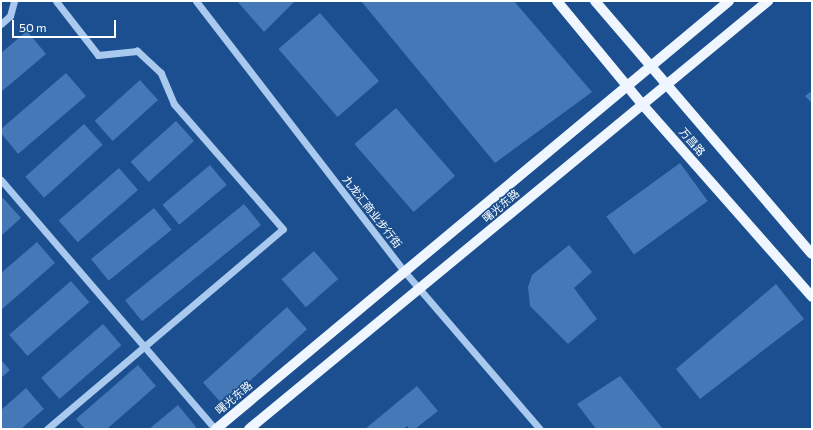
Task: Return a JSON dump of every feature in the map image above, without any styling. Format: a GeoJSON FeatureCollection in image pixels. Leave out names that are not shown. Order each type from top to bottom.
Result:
{"type":"FeatureCollection","features":[{"type":"Feature","properties":{"kind":"main road","name":"万昌路"},"geometry":{"type":"LineString","coordinates":[[557,1],[642,104],[812,296]]}},
{"type":"Feature","properties":{"kind":"main road","name":"万昌路"},"geometry":{"type":"LineString","coordinates":[[595,1],[812,254]]}},
{"type":"Feature","properties":{"kind":"main road","name":"曙光东路"},"geometry":{"type":"LineString","coordinates":[[215,429],[650,65],[729,1]]}},
{"type":"Feature","properties":{"kind":"main road","name":"曙光东路"},"geometry":{"type":"LineString","coordinates":[[249,429],[666,83],[768,1]]}},
{"type":"Feature","properties":{"kind":"street"},"geometry":{"type":"LineString","coordinates":[[1,24],[10,16],[14,1]]}},
{"type":"Feature","properties":{"kind":"street"},"geometry":{"type":"LineString","coordinates":[[47,429],[283,230],[174,104],[161,73],[137,51],[98,55],[56,1]]}},
{"type":"Feature","properties":{"kind":"street","name":"九龙汇商业步行街"},"geometry":{"type":"LineString","coordinates":[[196,1],[404,272],[420,288],[540,429]]}},
{"type":"Feature","properties":{"kind":"street"},"geometry":{"type":"LineString","coordinates":[[1,180],[215,429]]}},
{"type":"Feature","properties":{"kind":"building"},"geometry":{"type":"Polygon","coordinates":[[[237,1],[295,1],[264,32],[237,1]]]}},
{"type":"Feature","properties":{"kind":"building"},"geometry":{"type":"Polygon","coordinates":[[[361,1],[514,1],[592,92],[495,163],[361,1]]]}},
{"type":"Feature","properties":{"kind":"building"},"geometry":{"type":"Polygon","coordinates":[[[320,13],[379,81],[338,117],[278,49],[320,13]]]}},
{"type":"Feature","properties":{"kind":"building"},"geometry":{"type":"Polygon","coordinates":[[[27,31],[46,54],[1,92],[1,53],[27,31]]]}},
{"type":"Feature","properties":{"kind":"building"},"geometry":{"type":"Polygon","coordinates":[[[66,73],[86,96],[18,154],[1,133],[1,129],[66,73]]]}},
{"type":"Feature","properties":{"kind":"building"},"geometry":{"type":"Polygon","coordinates":[[[140,80],[158,100],[113,141],[95,121],[140,80]]]}},
{"type":"Feature","properties":{"kind":"building"},"geometry":{"type":"Polygon","coordinates":[[[812,91],[812,103],[805,96],[812,91]]]}},
{"type":"Feature","properties":{"kind":"building"},"geometry":{"type":"Polygon","coordinates":[[[396,108],[455,176],[414,212],[354,144],[396,108]]]}},
{"type":"Feature","properties":{"kind":"building"},"geometry":{"type":"Polygon","coordinates":[[[176,121],[194,141],[149,182],[131,162],[176,121]]]}},
{"type":"Feature","properties":{"kind":"building"},"geometry":{"type":"Polygon","coordinates":[[[84,124],[103,145],[44,198],[25,177],[84,124]]]}},
{"type":"Feature","properties":{"kind":"building"},"geometry":{"type":"Polygon","coordinates":[[[680,163],[708,201],[634,255],[606,216],[680,163]]]}},
{"type":"Feature","properties":{"kind":"building"},"geometry":{"type":"Polygon","coordinates":[[[210,165],[227,185],[179,225],[163,205],[210,165]]]}},
{"type":"Feature","properties":{"kind":"building"},"geometry":{"type":"Polygon","coordinates":[[[119,168],[138,190],[78,242],[59,220],[119,168]]]}},
{"type":"Feature","properties":{"kind":"building"},"geometry":{"type":"Polygon","coordinates":[[[3,198],[21,218],[1,236],[1,199],[3,198]]]}},
{"type":"Feature","properties":{"kind":"building"},"geometry":{"type":"Polygon","coordinates":[[[244,204],[261,225],[142,321],[125,300],[244,204]]]}},
{"type":"Feature","properties":{"kind":"building"},"geometry":{"type":"Polygon","coordinates":[[[154,208],[172,230],[109,281],[91,259],[154,208]]]}},
{"type":"Feature","properties":{"kind":"building"},"geometry":{"type":"Polygon","coordinates":[[[37,242],[55,263],[1,310],[1,273],[37,242]]]}},
{"type":"Feature","properties":{"kind":"building"},"geometry":{"type":"Polygon","coordinates":[[[569,245],[592,272],[574,288],[597,319],[568,344],[530,306],[528,287],[532,275],[569,245]]]}},
{"type":"Feature","properties":{"kind":"building"},"geometry":{"type":"Polygon","coordinates":[[[314,251],[338,279],[306,307],[282,279],[314,251]]]}},
{"type":"Feature","properties":{"kind":"building"},"geometry":{"type":"Polygon","coordinates":[[[71,281],[89,302],[27,356],[9,335],[71,281]]]}},
{"type":"Feature","properties":{"kind":"building"},"geometry":{"type":"Polygon","coordinates":[[[776,284],[804,319],[700,399],[676,369],[776,284]]]}},
{"type":"Feature","properties":{"kind":"building"},"geometry":{"type":"Polygon","coordinates":[[[287,307],[307,329],[223,405],[203,383],[287,307]]]}},
{"type":"Feature","properties":{"kind":"building"},"geometry":{"type":"Polygon","coordinates":[[[103,324],[121,345],[59,399],[41,378],[103,324]]]}},
{"type":"Feature","properties":{"kind":"building"},"geometry":{"type":"Polygon","coordinates":[[[1,360],[10,370],[1,378],[1,360]]]}},
{"type":"Feature","properties":{"kind":"building"},"geometry":{"type":"Polygon","coordinates":[[[138,365],[156,386],[107,429],[85,429],[76,419],[138,365]]]}},
{"type":"Feature","properties":{"kind":"building"},"geometry":{"type":"Polygon","coordinates":[[[620,376],[663,429],[596,429],[577,404],[620,376]]]}},
{"type":"Feature","properties":{"kind":"building"},"geometry":{"type":"Polygon","coordinates":[[[417,386],[438,411],[415,429],[410,429],[407,426],[403,429],[365,429],[417,386]]]}},
{"type":"Feature","properties":{"kind":"building"},"geometry":{"type":"Polygon","coordinates":[[[26,388],[44,409],[21,429],[1,429],[1,410],[26,388]]]}},
{"type":"Feature","properties":{"kind":"building"},"geometry":{"type":"Polygon","coordinates":[[[178,405],[196,427],[193,429],[149,429],[178,405]]]}}]}
